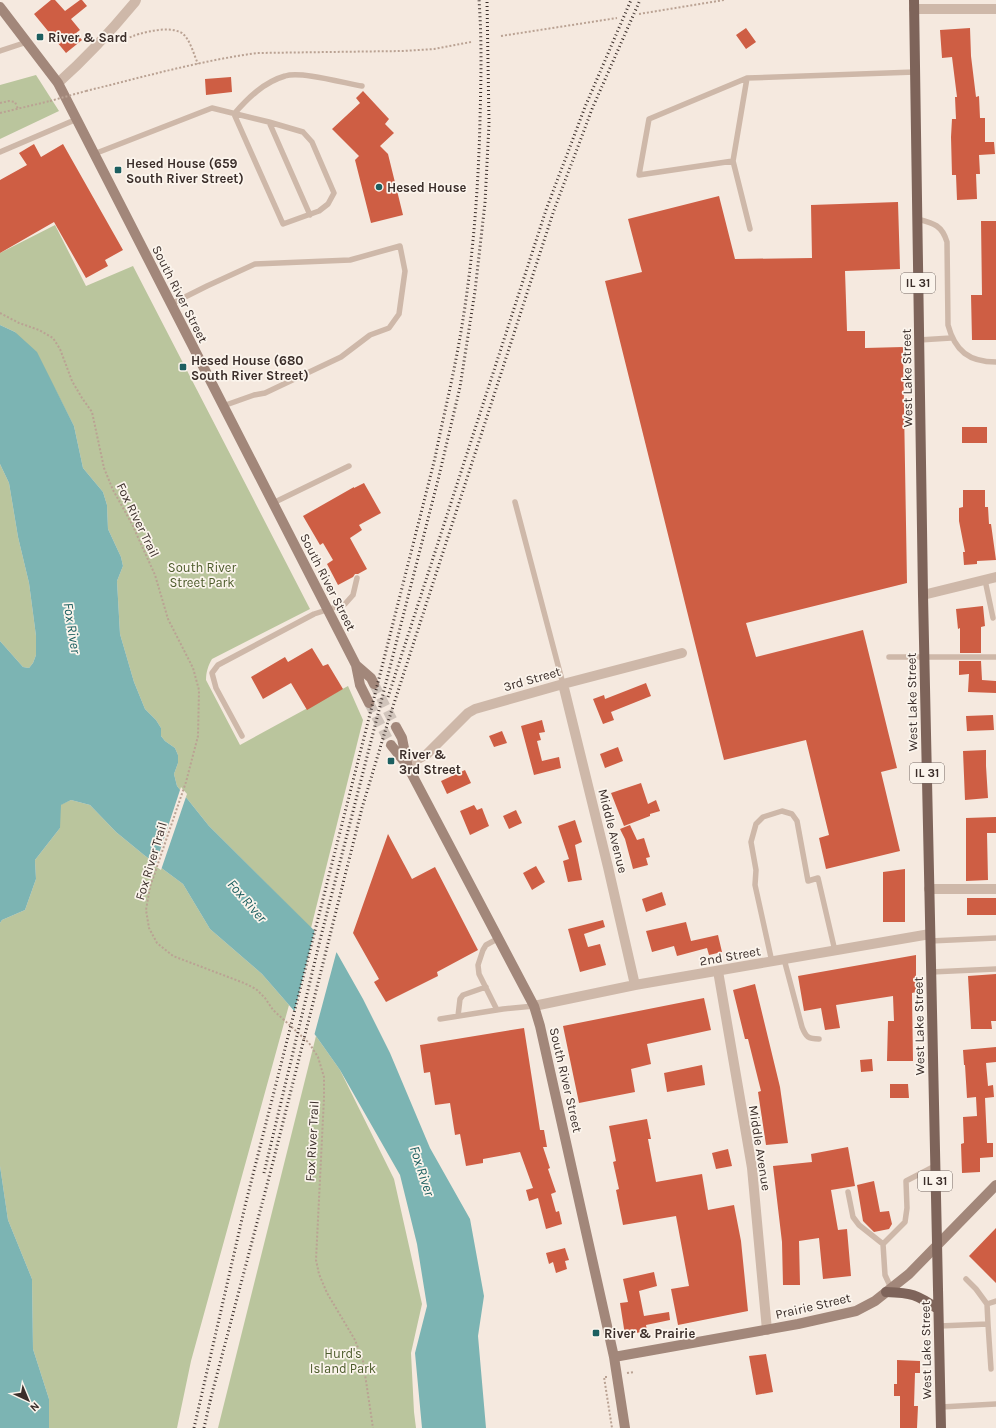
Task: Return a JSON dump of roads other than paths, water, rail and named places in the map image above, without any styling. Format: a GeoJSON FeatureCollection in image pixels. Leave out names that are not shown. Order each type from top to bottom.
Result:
{"type":"FeatureCollection","features":[{"type":"Feature","properties":{"kind":"main road","name":"West Lake Street"},"geometry":{"type":"LineString","coordinates":[[914,5],[924,657],[941,1428]]}},
{"type":"Feature","properties":{"kind":"main road"},"geometry":{"type":"LineString","coordinates":[[889,1290],[920,1297],[938,1309]]}},
{"type":"Feature","properties":{"kind":"street"},"geometry":{"type":"LineString","coordinates":[[58,83],[109,34],[136,0]]}},
{"type":"Feature","properties":{"kind":"street"},"geometry":{"type":"LineString","coordinates":[[914,5],[996,9]]}},
{"type":"Feature","properties":{"kind":"street","name":"South River Street"},"geometry":{"type":"LineString","coordinates":[[0,7],[58,83],[356,665],[360,685],[369,703]]}},
{"type":"Feature","properties":{"kind":"street"},"geometry":{"type":"LineString","coordinates":[[923,595],[996,577]]}},
{"type":"Feature","properties":{"kind":"street","name":"3rd Street"},"geometry":{"type":"LineString","coordinates":[[407,764],[427,754],[468,713],[475,709],[682,653]]}},
{"type":"Feature","properties":{"kind":"street","name":"South River Street"},"geometry":{"type":"LineString","coordinates":[[356,665],[371,678],[374,684]]}},
{"type":"Feature","properties":{"kind":"street","name":"Middle Avenue"},"geometry":{"type":"LineString","coordinates":[[563,684],[635,985]]}},
{"type":"Feature","properties":{"kind":"street","name":"South River Street"},"geometry":{"type":"LineString","coordinates":[[396,727],[402,738],[407,764]]}},
{"type":"Feature","properties":{"kind":"street","name":"South River Street"},"geometry":{"type":"LineString","coordinates":[[391,745],[407,764],[534,1006],[540,1026],[614,1357],[625,1428]]}},
{"type":"Feature","properties":{"kind":"street"},"geometry":{"type":"LineString","coordinates":[[929,889],[996,889]]}},
{"type":"Feature","properties":{"kind":"street","name":"2nd Street"},"geometry":{"type":"LineString","coordinates":[[534,1006],[635,985],[784,959],[930,937]]}},
{"type":"Feature","properties":{"kind":"street","name":"Middle Avenue"},"geometry":{"type":"LineString","coordinates":[[718,971],[752,1168],[767,1330]]}},
{"type":"Feature","properties":{"kind":"street","name":"Prairie Street"},"geometry":{"type":"LineString","coordinates":[[614,1357],[767,1330],[856,1311],[875,1302],[908,1274],[996,1185]]}},
{"type":"Feature","properties":{"kind":"lane"},"geometry":{"type":"LineString","coordinates":[[0,51],[27,42]]}},
{"type":"Feature","properties":{"kind":"lane"},"geometry":{"type":"LineString","coordinates":[[733,161],[639,175],[649,119],[747,78],[915,72]]}},
{"type":"Feature","properties":{"kind":"lane"},"geometry":{"type":"LineString","coordinates":[[234,114],[252,95],[270,82],[286,76],[301,75],[362,86]]}},
{"type":"Feature","properties":{"kind":"lane"},"geometry":{"type":"LineString","coordinates":[[747,78],[733,161],[750,229]]}},
{"type":"Feature","properties":{"kind":"lane"},"geometry":{"type":"LineString","coordinates":[[94,154],[212,108],[303,132],[312,142],[334,193],[328,204],[319,211],[310,215],[283,224],[234,114]]}},
{"type":"Feature","properties":{"kind":"lane"},"geometry":{"type":"LineString","coordinates":[[0,152],[77,119]]}},
{"type":"Feature","properties":{"kind":"lane"},"geometry":{"type":"LineString","coordinates":[[269,122],[310,215]]}},
{"type":"Feature","properties":{"kind":"lane"},"geometry":{"type":"LineString","coordinates":[[918,219],[932,222],[945,234],[947,242],[948,325],[952,338],[959,349],[970,356],[984,362],[996,362]]}},
{"type":"Feature","properties":{"kind":"lane"},"geometry":{"type":"LineString","coordinates":[[171,304],[255,264],[350,260],[400,246],[405,271],[400,314],[389,328],[370,335],[341,357],[265,394],[254,395],[223,406]]}},
{"type":"Feature","properties":{"kind":"lane"},"geometry":{"type":"LineString","coordinates":[[919,340],[952,338]]}},
{"type":"Feature","properties":{"kind":"lane"},"geometry":{"type":"LineString","coordinates":[[273,503],[349,466]]}},
{"type":"Feature","properties":{"kind":"lane"},"geometry":{"type":"LineString","coordinates":[[515,502],[563,684]]}},
{"type":"Feature","properties":{"kind":"lane"},"geometry":{"type":"LineString","coordinates":[[242,736],[216,688],[212,673],[218,665],[314,614],[345,604],[353,595],[357,578]]}},
{"type":"Feature","properties":{"kind":"lane"},"geometry":{"type":"LineString","coordinates":[[986,580],[993,618]]}},
{"type":"Feature","properties":{"kind":"lane"},"geometry":{"type":"LineString","coordinates":[[889,657],[996,657]]}},
{"type":"Feature","properties":{"kind":"lane"},"geometry":{"type":"LineString","coordinates":[[772,962],[755,885],[756,870],[752,842],[756,824],[763,817],[782,811],[792,814],[797,821],[808,881],[818,878],[834,951]]}},
{"type":"Feature","properties":{"kind":"lane"},"geometry":{"type":"LineString","coordinates":[[930,937],[996,938]]}},
{"type":"Feature","properties":{"kind":"lane"},"geometry":{"type":"LineString","coordinates":[[497,1010],[479,974],[478,965],[486,945],[499,938]]}},
{"type":"Feature","properties":{"kind":"lane"},"geometry":{"type":"LineString","coordinates":[[784,959],[802,1027],[806,1036],[810,1039],[819,1038]]}},
{"type":"Feature","properties":{"kind":"lane"},"geometry":{"type":"LineString","coordinates":[[931,972],[996,968]]}},
{"type":"Feature","properties":{"kind":"lane"},"geometry":{"type":"LineString","coordinates":[[458,1016],[460,999],[463,995],[486,987]]}},
{"type":"Feature","properties":{"kind":"lane"},"geometry":{"type":"LineString","coordinates":[[440,1019],[534,1006]]}},
{"type":"Feature","properties":{"kind":"lane"},"geometry":{"type":"LineString","coordinates":[[883,1244],[905,1222],[907,1208],[906,1181],[935,1166]]}},
{"type":"Feature","properties":{"kind":"lane"},"geometry":{"type":"LineString","coordinates":[[848,1192],[853,1217],[859,1225],[883,1244],[885,1275],[889,1290]]}},
{"type":"Feature","properties":{"kind":"lane"},"geometry":{"type":"LineString","coordinates":[[966,1279],[976,1289],[987,1304],[991,1369]]}},
{"type":"Feature","properties":{"kind":"lane"},"geometry":{"type":"LineString","coordinates":[[987,1304],[996,1301]]}},
{"type":"Feature","properties":{"kind":"lane"},"geometry":{"type":"LineString","coordinates":[[939,1326],[988,1324]]}},
{"type":"Feature","properties":{"kind":"lane"},"geometry":{"type":"LineString","coordinates":[[941,1407],[996,1404]]}},
{"type":"Feature","properties":{"kind":"water","name":"Fox River"},"geometry":{"type":"Polygon","coordinates":[[[0,325],[15,332],[37,352],[74,426],[83,468],[103,492],[107,505],[108,529],[121,557],[123,566],[117,581],[120,634],[134,682],[145,709],[156,720],[161,728],[161,736],[175,748],[178,755],[178,763],[174,774],[177,786],[209,826],[337,953],[363,999],[390,1053],[430,1148],[470,1219],[484,1296],[478,1336],[486,1428],[422,1428],[415,1353],[427,1306],[417,1244],[400,1175],[340,1070],[316,1036],[262,974],[210,929],[183,884],[116,832],[90,805],[71,800],[61,805],[60,828],[35,860],[36,879],[25,910],[2,920],[0,923],[0,641],[23,667],[29,668],[36,655],[36,636],[29,583],[18,537],[9,483],[0,464],[0,325]]]}},
{"type":"Feature","properties":{"kind":"water"},"geometry":{"type":"Polygon","coordinates":[[[0,1166],[8,1220],[32,1279],[33,1349],[49,1399],[49,1428],[0,1428],[0,1166]]]}},
{"type":"Feature","properties":{"kind":"tunnel"},"geometry":{"type":"LineString","coordinates":[[374,684],[396,727]]}},
{"type":"Feature","properties":{"kind":"tunnel"},"geometry":{"type":"LineString","coordinates":[[369,703],[391,745]]}},
{"type":"Feature","properties":{"kind":"railway"},"geometry":{"type":"LineString","coordinates":[[194,1428],[245,1206],[435,458],[461,334],[473,243],[478,182],[481,75],[479,0]]}},
{"type":"Feature","properties":{"kind":"railway"},"geometry":{"type":"LineString","coordinates":[[264,1173],[320,940],[438,480],[460,387],[475,291],[485,203],[489,124],[487,0]]}},
{"type":"Feature","properties":{"kind":"railway"},"geometry":{"type":"LineString","coordinates":[[388,697],[546,210],[585,107],[631,0]]}},
{"type":"Feature","properties":{"kind":"railway"},"geometry":{"type":"LineString","coordinates":[[210,1401],[273,1162],[362,808],[387,725],[553,213],[592,109],[640,0]]}},
{"type":"Feature","properties":{"kind":"railway"},"geometry":{"type":"LineString","coordinates":[[204,1428],[211,1397]]}},
{"type":"Feature","properties":{"kind":"place","name":"River & Sard"},"geometry":{"type":"Point","coordinates":[40,37]}},
{"type":"Feature","properties":{"kind":"place","name":"Hesed House (659 South River Street)"},"geometry":{"type":"Point","coordinates":[118,170]}},
{"type":"Feature","properties":{"kind":"place","name":"Hesed House"},"geometry":{"type":"Point","coordinates":[379,187]}},
{"type":"Feature","properties":{"kind":"place","name":"Hesed House (680 South River Street)"},"geometry":{"type":"Point","coordinates":[183,367]}},
{"type":"Feature","properties":{"kind":"place","name":"River & 3rd Street"},"geometry":{"type":"Point","coordinates":[391,761]}},
{"type":"Feature","properties":{"kind":"place","name":"River & Prairie"},"geometry":{"type":"Point","coordinates":[596,1333]}},
{"type":"Feature","properties":{"kind":"park label","name":"South River Street Park"},"geometry":{"type":"Point","coordinates":[202,574]}},
{"type":"Feature","properties":{"kind":"park label","name":"Hurd's Island Park"},"geometry":{"type":"Point","coordinates":[343,1360]}}]}
